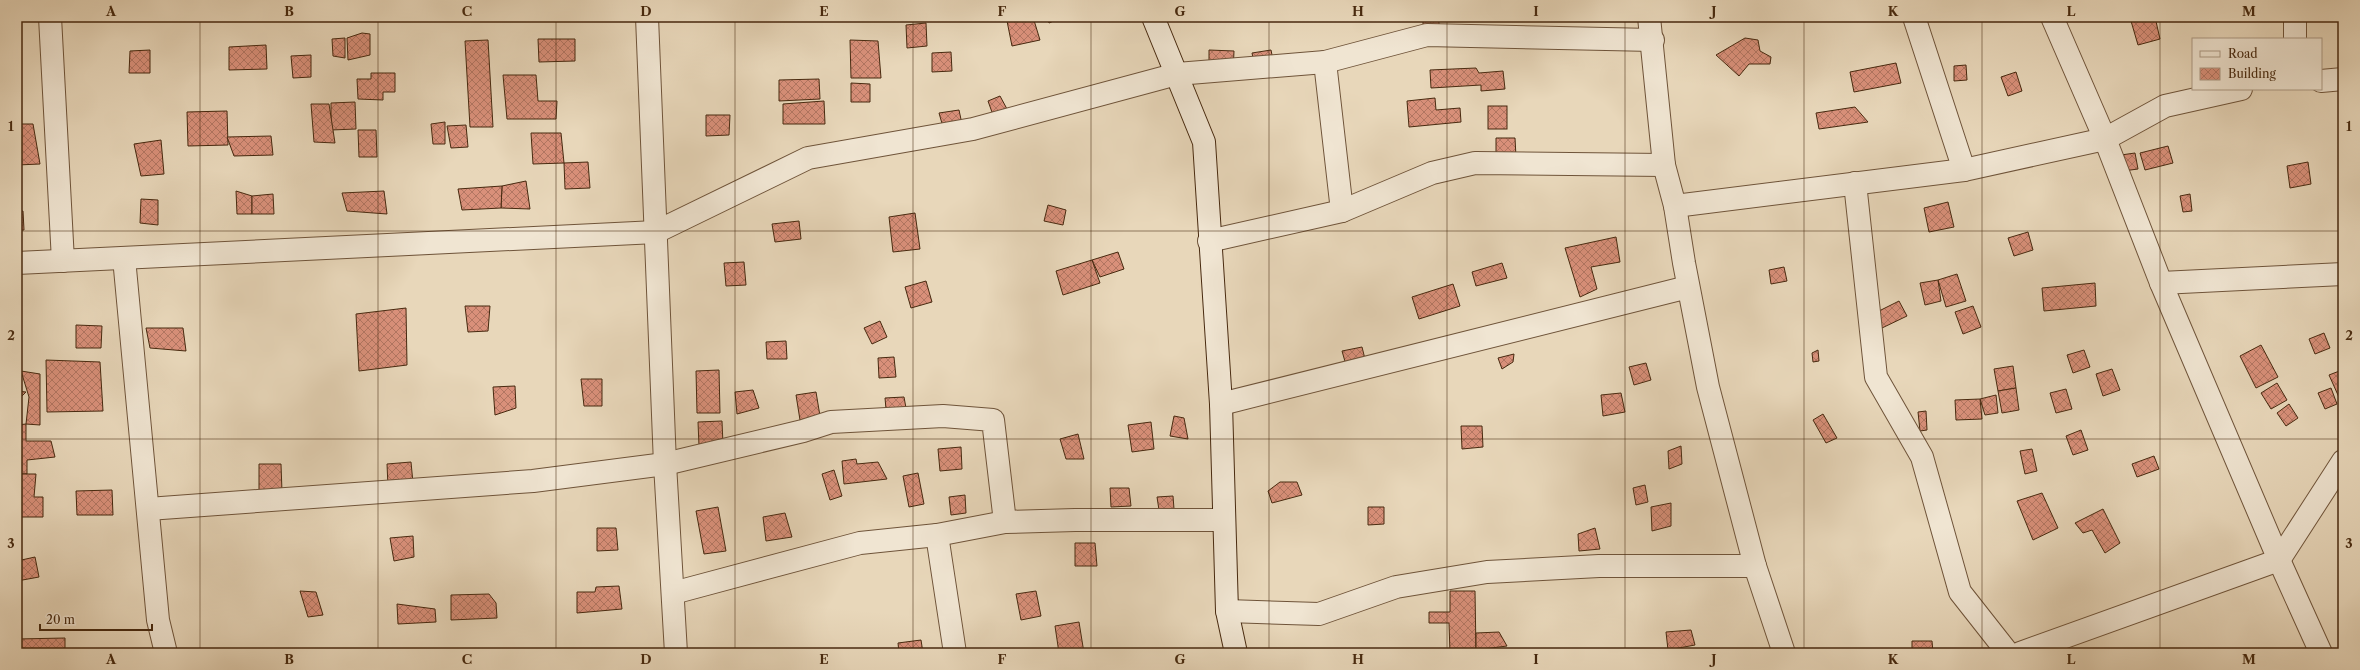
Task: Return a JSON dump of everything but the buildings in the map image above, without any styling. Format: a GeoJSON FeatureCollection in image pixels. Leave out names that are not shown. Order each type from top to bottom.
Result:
{"type":"FeatureCollection","features":[{"type":"Feature","properties":{"kind":"street"},"geometry":{"type":"LineString","coordinates":[[50,17],[63,261]]}},
{"type":"Feature","properties":{"kind":"street"},"geometry":{"type":"LineString","coordinates":[[647,17],[665,464],[676,653]]}},
{"type":"Feature","properties":{"kind":"street"},"geometry":{"type":"LineString","coordinates":[[1153,17],[1204,142],[1209,241],[1221,404],[1227,611],[1236,653]]}},
{"type":"Feature","properties":{"kind":"street"},"geometry":{"type":"LineString","coordinates":[[1649,17],[1653,40],[1664,165],[1675,206],[1688,287],[1708,387],[1755,566],[1784,653]]}},
{"type":"Feature","properties":{"kind":"street"},"geometry":{"type":"LineString","coordinates":[[1914,17],[1964,170]]}},
{"type":"Feature","properties":{"kind":"street"},"geometry":{"type":"LineString","coordinates":[[2052,17],[2105,139],[2161,283],[2279,560],[2321,653]]}},
{"type":"Feature","properties":{"kind":"street"},"geometry":{"type":"LineString","coordinates":[[2295,17],[2295,38]]}},
{"type":"Feature","properties":{"kind":"street"},"geometry":{"type":"LineString","coordinates":[[17,263],[656,232],[808,158],[972,128],[1177,74],[1325,62],[1427,35],[1653,40]]}},
{"type":"Feature","properties":{"kind":"street"},"geometry":{"type":"LineString","coordinates":[[1325,62],[1342,211]]}},
{"type":"Feature","properties":{"kind":"street"},"geometry":{"type":"LineString","coordinates":[[2322,81],[2343,79]]}},
{"type":"Feature","properties":{"kind":"street"},"geometry":{"type":"LineString","coordinates":[[1675,206],[1964,170],[2105,139],[2165,106],[2237,90]]}},
{"type":"Feature","properties":{"kind":"street"},"geometry":{"type":"LineString","coordinates":[[1209,241],[1342,211],[1432,173],[1475,163],[1664,165]]}},
{"type":"Feature","properties":{"kind":"street"},"geometry":{"type":"LineString","coordinates":[[1855,183],[1876,377],[1922,458],[1960,592],[2008,653]]}},
{"type":"Feature","properties":{"kind":"street"},"geometry":{"type":"LineString","coordinates":[[124,258],[158,620],[166,653]]}},
{"type":"Feature","properties":{"kind":"street"},"geometry":{"type":"LineString","coordinates":[[2161,283],[2343,274]]}},
{"type":"Feature","properties":{"kind":"street"},"geometry":{"type":"LineString","coordinates":[[1221,404],[1688,287]]}},
{"type":"Feature","properties":{"kind":"street"},"geometry":{"type":"LineString","coordinates":[[148,509],[533,481],[665,464],[803,431],[831,422],[943,416],[973,417],[993,420],[1005,522]]}},
{"type":"Feature","properties":{"kind":"street"},"geometry":{"type":"LineString","coordinates":[[2020,653],[2279,560],[2343,461]]}},
{"type":"Feature","properties":{"kind":"street"},"geometry":{"type":"LineString","coordinates":[[673,593],[860,543],[937,535],[1005,522],[1075,520],[1224,520]]}},
{"type":"Feature","properties":{"kind":"street"},"geometry":{"type":"LineString","coordinates":[[937,535],[955,653]]}},
{"type":"Feature","properties":{"kind":"street"},"geometry":{"type":"LineString","coordinates":[[1227,611],[1319,614],[1396,587],[1487,572],[1599,566],[1755,566]]}}]}
